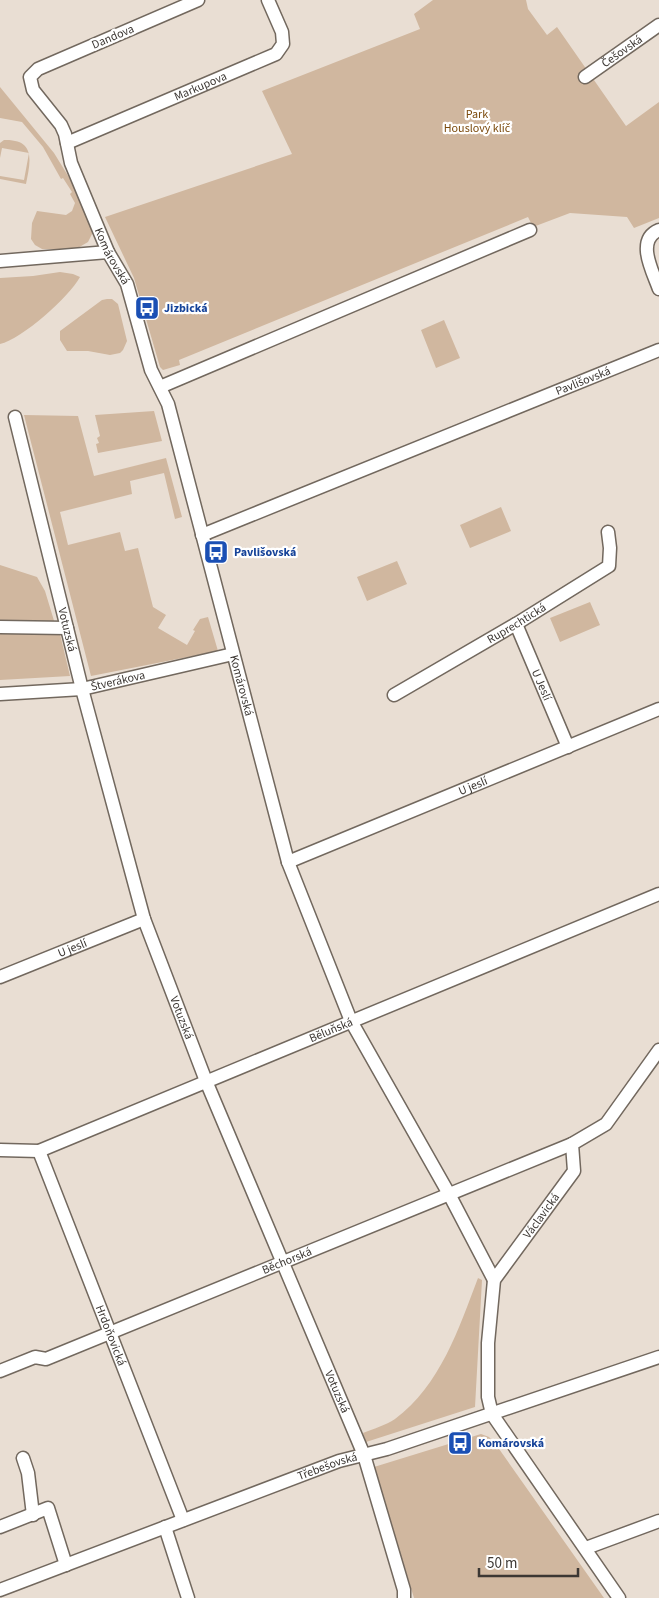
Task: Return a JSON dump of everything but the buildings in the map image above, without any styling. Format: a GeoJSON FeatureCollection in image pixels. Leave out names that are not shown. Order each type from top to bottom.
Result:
{"type":"FeatureCollection","features":[{"type":"Feature","properties":{"kind":"street","name":"Dandova"},"geometry":{"type":"LineString","coordinates":[[30,78],[38,69],[198,0]]}},
{"type":"Feature","properties":{"kind":"street","name":"Markupova"},"geometry":{"type":"LineString","coordinates":[[67,143],[276,54],[283,44],[282,32],[272,1]]}},
{"type":"Feature","properties":{"kind":"street","name":"Češovská"},"geometry":{"type":"LineString","coordinates":[[585,77],[659,25]]}},
{"type":"Feature","properties":{"kind":"street","name":"Komárovská"},"geometry":{"type":"LineString","coordinates":[[30,78],[31,87],[61,125],[67,143],[70,163],[108,252],[127,284],[151,370],[168,404],[288,862],[351,1022],[450,1194],[494,1280]]}},
{"type":"Feature","properties":{"kind":"street"},"geometry":{"type":"LineString","coordinates":[[160,387],[530,230]]}},
{"type":"Feature","properties":{"kind":"street"},"geometry":{"type":"LineString","coordinates":[[659,230],[649,236],[646,250],[659,289]]}},
{"type":"Feature","properties":{"kind":"street"},"geometry":{"type":"LineString","coordinates":[[0,261],[108,252]]}},
{"type":"Feature","properties":{"kind":"street","name":"Pavlišovská"},"geometry":{"type":"LineString","coordinates":[[202,536],[659,350]]}},
{"type":"Feature","properties":{"kind":"street","name":"Votuzská"},"geometry":{"type":"LineString","coordinates":[[15,417],[82,689],[144,919],[206,1082],[364,1455],[404,1590],[404,1598]]}},
{"type":"Feature","properties":{"kind":"street","name":"Ruprechtická"},"geometry":{"type":"LineString","coordinates":[[394,695],[516,624],[609,566],[608,532]]}},
{"type":"Feature","properties":{"kind":"street","name":"U Jeslí"},"geometry":{"type":"LineString","coordinates":[[516,624],[568,747]]}},
{"type":"Feature","properties":{"kind":"street"},"geometry":{"type":"LineString","coordinates":[[0,627],[67,628]]}},
{"type":"Feature","properties":{"kind":"street","name":"Štverákova"},"geometry":{"type":"LineString","coordinates":[[0,694],[82,689],[233,654]]}},
{"type":"Feature","properties":{"kind":"street","name":"U jeslí"},"geometry":{"type":"LineString","coordinates":[[288,862],[659,709]]}},
{"type":"Feature","properties":{"kind":"street","name":"Běluňská"},"geometry":{"type":"LineString","coordinates":[[0,1150],[39,1151],[659,894]]}},
{"type":"Feature","properties":{"kind":"street","name":"U jeslí"},"geometry":{"type":"LineString","coordinates":[[0,978],[144,919]]}},
{"type":"Feature","properties":{"kind":"street"},"geometry":{"type":"LineString","coordinates":[[572,1144],[606,1124],[659,1050]]}},
{"type":"Feature","properties":{"kind":"street","name":"Běchorská"},"geometry":{"type":"LineString","coordinates":[[0,1371],[35,1357],[46,1359],[572,1144]]}},
{"type":"Feature","properties":{"kind":"street","name":"Václavická"},"geometry":{"type":"LineString","coordinates":[[494,1280],[574,1171],[572,1144]]}},
{"type":"Feature","properties":{"kind":"street","name":"Hrdoňovická"},"geometry":{"type":"LineString","coordinates":[[39,1151],[183,1520]]}},
{"type":"Feature","properties":{"kind":"street"},"geometry":{"type":"LineString","coordinates":[[494,1280],[488,1343],[488,1397],[492,1414],[619,1598]]}},
{"type":"Feature","properties":{"kind":"street","name":"Třebešovská"},"geometry":{"type":"LineString","coordinates":[[0,1590],[339,1461],[387,1449],[659,1357]]}},
{"type":"Feature","properties":{"kind":"street"},"geometry":{"type":"LineString","coordinates":[[23,1458],[28,1474],[33,1515]]}},
{"type":"Feature","properties":{"kind":"street"},"geometry":{"type":"LineString","coordinates":[[0,1527],[48,1508],[66,1565]]}},
{"type":"Feature","properties":{"kind":"street"},"geometry":{"type":"LineString","coordinates":[[586,1548],[659,1521]]}},
{"type":"Feature","properties":{"kind":"street"},"geometry":{"type":"LineString","coordinates":[[165,1527],[188,1598]]}},
{"type":"Feature","properties":{"kind":"green space","name":"Park Houslový klíč"},"geometry":{"type":"Polygon","coordinates":[[[433,0],[526,0],[528,9],[547,35],[557,27],[626,126],[659,102],[659,218],[634,228],[627,217],[570,213],[533,227],[528,217],[179,360],[180,365],[163,370],[160,367],[134,278],[105,217],[292,154],[262,91],[420,29],[414,14],[433,0]]]}},
{"type":"Feature","properties":{"kind":"green space"},"geometry":{"type":"Polygon","coordinates":[[[0,87],[54,153],[75,187],[92,229],[88,242],[76,249],[42,249],[35,245],[31,239],[32,223],[37,211],[66,215],[72,211],[75,203],[70,194],[72,192],[63,178],[61,179],[43,147],[22,122],[0,118],[0,87]]]}},
{"type":"Feature","properties":{"kind":"green space"},"geometry":{"type":"Polygon","coordinates":[[[4,140],[22,144],[29,153],[2,148],[0,158],[0,143],[4,140]]]}},
{"type":"Feature","properties":{"kind":"green space"},"geometry":{"type":"Polygon","coordinates":[[[29,154],[26,184],[0,179],[0,176],[24,180],[29,154]]]}},
{"type":"Feature","properties":{"kind":"green space"},"geometry":{"type":"Polygon","coordinates":[[[60,272],[80,277],[56,306],[32,326],[9,341],[0,344],[0,278],[60,272]]]}},
{"type":"Feature","properties":{"kind":"green space"},"geometry":{"type":"Polygon","coordinates":[[[112,299],[118,304],[127,341],[123,350],[120,353],[110,355],[88,351],[67,351],[60,340],[60,331],[102,300],[112,299]]]}},
{"type":"Feature","properties":{"kind":"green space"},"geometry":{"type":"Polygon","coordinates":[[[444,320],[460,358],[436,368],[421,330],[444,320]]]}},
{"type":"Feature","properties":{"kind":"green space"},"geometry":{"type":"Polygon","coordinates":[[[154,411],[162,441],[98,453],[96,444],[99,443],[97,438],[100,436],[95,415],[154,411]]]}},
{"type":"Feature","properties":{"kind":"green space"},"geometry":{"type":"Polygon","coordinates":[[[24,415],[78,416],[94,476],[166,458],[182,517],[175,519],[164,473],[130,481],[132,494],[60,512],[68,545],[120,532],[125,551],[138,548],[153,607],[166,615],[158,628],[187,645],[200,619],[208,617],[218,651],[91,676],[24,415]]]}},
{"type":"Feature","properties":{"kind":"green space"},"geometry":{"type":"Polygon","coordinates":[[[501,507],[511,531],[470,548],[460,525],[501,507]]]}},
{"type":"Feature","properties":{"kind":"green space"},"geometry":{"type":"Polygon","coordinates":[[[397,561],[407,584],[367,601],[357,577],[397,561]]]}},
{"type":"Feature","properties":{"kind":"green space"},"geometry":{"type":"Polygon","coordinates":[[[0,565],[37,577],[45,591],[55,624],[0,622],[0,565]]]}},
{"type":"Feature","properties":{"kind":"green space"},"geometry":{"type":"Polygon","coordinates":[[[590,602],[600,625],[560,642],[550,618],[590,602]]]}},
{"type":"Feature","properties":{"kind":"green space"},"geometry":{"type":"Polygon","coordinates":[[[0,633],[60,634],[70,676],[0,680],[0,633]]]}},
{"type":"Feature","properties":{"kind":"green space"},"geometry":{"type":"Polygon","coordinates":[[[478,1278],[482,1280],[475,1407],[366,1442],[363,1433],[395,1419],[411,1406],[436,1373],[455,1336],[478,1278]]]}},
{"type":"Feature","properties":{"kind":"green space"},"geometry":{"type":"Polygon","coordinates":[[[481,1434],[489,1437],[497,1446],[604,1598],[414,1598],[374,1467],[481,1434]]]}},
{"type":"Feature","properties":{"kind":"place","name":"Jizbická"},"geometry":{"type":"Point","coordinates":[147,308]}},
{"type":"Feature","properties":{"kind":"place","name":"Pavlišovská"},"geometry":{"type":"Point","coordinates":[216,552]}},
{"type":"Feature","properties":{"kind":"place","name":"Komárovská"},"geometry":{"type":"Point","coordinates":[460,1443]}}]}
